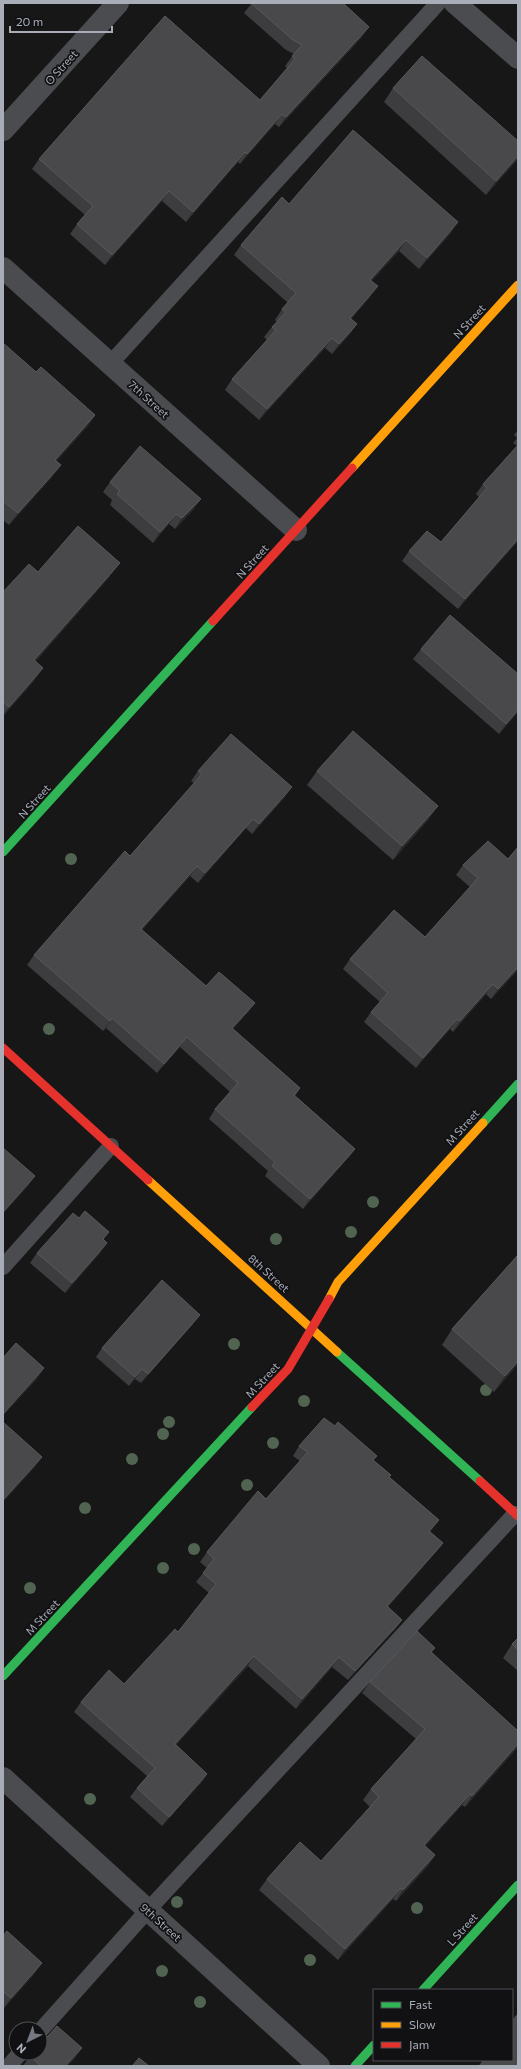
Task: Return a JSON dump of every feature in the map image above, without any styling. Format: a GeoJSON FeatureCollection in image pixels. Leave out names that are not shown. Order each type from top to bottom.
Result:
{"type":"FeatureCollection","features":[{"type":"Feature","properties":{"kind":"street","name":"O Street"},"geometry":{"type":"LineString","coordinates":[[3,130],[118,3]]}},
{"type":"Feature","properties":{"kind":"street"},"geometry":{"type":"LineString","coordinates":[[455,3],[518,58]]}},
{"type":"Feature","properties":{"kind":"street","name":"7th Street"},"geometry":{"type":"LineString","coordinates":[[3,268],[296,530]]}},
{"type":"Feature","properties":{"kind":"street","name":"N Street"},"geometry":{"type":"LineString","coordinates":[[3,852],[518,285]]}},
{"type":"Feature","properties":{"kind":"street","name":"8th Street"},"geometry":{"type":"LineString","coordinates":[[3,1048],[517,1515]]}},
{"type":"Feature","properties":{"kind":"street","name":"M Street"},"geometry":{"type":"LineString","coordinates":[[3,1676],[288,1369],[313,1329],[338,1282],[518,1084]]}},
{"type":"Feature","properties":{"kind":"street","name":"9th Street"},"geometry":{"type":"LineString","coordinates":[[3,1778],[319,2066]]}},
{"type":"Feature","properties":{"kind":"street","name":"L Street"},"geometry":{"type":"LineString","coordinates":[[424,1989],[518,1885]]}},
{"type":"Feature","properties":{"kind":"street"},"geometry":{"type":"LineString","coordinates":[[355,2066],[373,2045]]}},
{"type":"Feature","properties":{"kind":"lane"},"geometry":{"type":"LineString","coordinates":[[110,364],[438,3]]}},
{"type":"Feature","properties":{"kind":"lane"},"geometry":{"type":"LineString","coordinates":[[3,1267],[111,1146]]}},
{"type":"Feature","properties":{"kind":"lane"},"geometry":{"type":"LineString","coordinates":[[48,2022],[148,1910],[517,1515]]}},
{"type":"Feature","properties":{"kind":"building"},"geometry":{"type":"Polygon","coordinates":[[[251,3],[343,3],[369,27],[286,117],[282,114],[247,154],[245,152],[193,212],[169,191],[112,255],[77,224],[93,206],[39,159],[165,16],[260,100],[295,59],[292,56],[302,45],[293,40],[251,3]]]}},
{"type":"Feature","properties":{"kind":"building"},"geometry":{"type":"Polygon","coordinates":[[[422,56],[518,141],[518,156],[496,181],[393,88],[422,56]]]}},
{"type":"Feature","properties":{"kind":"building"},"geometry":{"type":"Polygon","coordinates":[[[353,130],[458,222],[427,258],[406,240],[370,280],[378,286],[350,318],[357,324],[339,344],[332,338],[267,409],[232,379],[276,330],[272,327],[286,312],[282,309],[296,293],[241,245],[282,197],[289,204],[353,130]]]}},
{"type":"Feature","properties":{"kind":"building"},"geometry":{"type":"Polygon","coordinates":[[[3,343],[36,372],[41,367],[95,415],[55,460],[61,465],[18,513],[3,501],[3,343]]]}},
{"type":"Feature","properties":{"kind":"building"},"geometry":{"type":"Polygon","coordinates":[[[518,445],[518,539],[465,599],[409,551],[427,531],[441,542],[487,488],[483,484],[518,445]]]}},
{"type":"Feature","properties":{"kind":"building"},"geometry":{"type":"Polygon","coordinates":[[[140,446],[201,499],[182,518],[176,514],[160,532],[117,494],[120,491],[110,482],[140,446]]]}},
{"type":"Feature","properties":{"kind":"building"},"geometry":{"type":"Polygon","coordinates":[[[78,526],[120,563],[34,660],[43,668],[9,707],[3,702],[3,592],[29,564],[38,572],[78,526]]]}},
{"type":"Feature","properties":{"kind":"building"},"geometry":{"type":"Polygon","coordinates":[[[450,615],[518,674],[518,710],[506,724],[421,649],[450,615]]]}},
{"type":"Feature","properties":{"kind":"building"},"geometry":{"type":"Polygon","coordinates":[[[353,731],[438,806],[402,846],[317,771],[353,731]]]}},
{"type":"Feature","properties":{"kind":"building"},"geometry":{"type":"Polygon","coordinates":[[[231,734],[292,787],[259,824],[253,819],[205,873],[197,866],[141,929],[206,986],[219,972],[255,1003],[232,1028],[300,1088],[294,1095],[355,1149],[310,1199],[272,1166],[275,1162],[215,1109],[238,1083],[187,1037],[164,1064],[112,1018],[110,1021],[34,955],[125,851],[130,856],[202,774],[198,771],[231,734]]]}},
{"type":"Feature","properties":{"kind":"building"},"geometry":{"type":"Polygon","coordinates":[[[488,841],[508,859],[518,847],[518,967],[498,989],[493,984],[460,1021],[457,1019],[423,1058],[371,1012],[388,993],[350,959],[394,910],[425,937],[478,878],[463,865],[488,841]]]}},
{"type":"Feature","properties":{"kind":"building"},"geometry":{"type":"Polygon","coordinates":[[[3,1148],[35,1176],[3,1212],[3,1148]]]}},
{"type":"Feature","properties":{"kind":"building"},"geometry":{"type":"Polygon","coordinates":[[[85,1211],[109,1232],[103,1239],[107,1243],[72,1283],[37,1253],[73,1213],[79,1218],[85,1211]]]}},
{"type":"Feature","properties":{"kind":"building"},"geometry":{"type":"Polygon","coordinates":[[[518,1255],[518,1361],[505,1376],[452,1329],[518,1255]]]}},
{"type":"Feature","properties":{"kind":"building"},"geometry":{"type":"Polygon","coordinates":[[[162,1280],[200,1315],[148,1374],[142,1369],[135,1377],[102,1348],[162,1280]]]}},
{"type":"Feature","properties":{"kind":"building"},"geometry":{"type":"Polygon","coordinates":[[[16,1343],[44,1368],[3,1414],[3,1358],[16,1343]]]}},
{"type":"Feature","properties":{"kind":"building"},"geometry":{"type":"Polygon","coordinates":[[[324,1418],[335,1426],[338,1422],[377,1456],[373,1460],[391,1475],[389,1477],[439,1520],[429,1531],[443,1543],[387,1606],[402,1620],[355,1671],[339,1657],[302,1699],[254,1656],[175,1744],[207,1774],[169,1817],[137,1788],[155,1768],[81,1702],[109,1670],[124,1684],[175,1629],[178,1632],[216,1584],[203,1573],[214,1559],[207,1552],[258,1491],[266,1499],[308,1452],[299,1446],[324,1418]]]}},
{"type":"Feature","properties":{"kind":"building"},"geometry":{"type":"Polygon","coordinates":[[[3,1422],[42,1457],[3,1500],[3,1422]]]}},
{"type":"Feature","properties":{"kind":"building"},"geometry":{"type":"Polygon","coordinates":[[[417,1631],[435,1648],[431,1652],[518,1731],[518,1744],[472,1796],[470,1794],[424,1845],[435,1855],[403,1890],[401,1888],[345,1949],[267,1879],[300,1842],[321,1861],[379,1797],[371,1789],[425,1729],[370,1682],[417,1631]]]}},
{"type":"Feature","properties":{"kind":"building"},"geometry":{"type":"Polygon","coordinates":[[[518,1638],[518,1650],[512,1644],[518,1638]]]}},
{"type":"Feature","properties":{"kind":"building"},"geometry":{"type":"Polygon","coordinates":[[[7,1931],[42,1963],[11,1998],[3,1991],[3,1936],[7,1931]]]}},
{"type":"Feature","properties":{"kind":"building"},"geometry":{"type":"Polygon","coordinates":[[[518,2014],[518,2066],[479,2066],[483,2061],[513,2061],[513,2020],[518,2014]]]}},
{"type":"Feature","properties":{"kind":"building"},"geometry":{"type":"Polygon","coordinates":[[[57,2026],[82,2048],[65,2066],[41,2066],[36,2061],[48,2061],[48,2036],[57,2026]]]}},
{"type":"Feature","properties":{"kind":"building"},"geometry":{"type":"Polygon","coordinates":[[[139,2058],[149,2066],[132,2066],[139,2058]]]}},
{"type":"Feature","properties":{"kind":"traffic: fast"},"geometry":{"type":"LineString","coordinates":[[3,852],[213,621]]}},
{"type":"Feature","properties":{"kind":"traffic: fast"},"geometry":{"type":"LineString","coordinates":[[483,1123],[518,1084]]}},
{"type":"Feature","properties":{"kind":"traffic: fast"},"geometry":{"type":"LineString","coordinates":[[337,1352],[480,1481]]}},
{"type":"Feature","properties":{"kind":"traffic: fast"},"geometry":{"type":"LineString","coordinates":[[3,1676],[252,1407]]}},
{"type":"Feature","properties":{"kind":"traffic: fast"},"geometry":{"type":"LineString","coordinates":[[424,1989],[518,1885]]}},
{"type":"Feature","properties":{"kind":"traffic: fast"},"geometry":{"type":"LineString","coordinates":[[355,2066],[373,2046]]}},
{"type":"Feature","properties":{"kind":"traffic: slow"},"geometry":{"type":"LineString","coordinates":[[352,468],[518,285]]}},
{"type":"Feature","properties":{"kind":"traffic: slow"},"geometry":{"type":"LineString","coordinates":[[329,1299],[338,1282],[483,1123]]}},
{"type":"Feature","properties":{"kind":"traffic: slow"},"geometry":{"type":"LineString","coordinates":[[148,1180],[337,1352]]}},
{"type":"Feature","properties":{"kind":"traffic: jam"},"geometry":{"type":"LineString","coordinates":[[213,621],[352,468]]}},
{"type":"Feature","properties":{"kind":"traffic: jam"},"geometry":{"type":"LineString","coordinates":[[3,1048],[148,1180]]}},
{"type":"Feature","properties":{"kind":"traffic: jam"},"geometry":{"type":"LineString","coordinates":[[252,1407],[288,1369],[329,1299]]}},
{"type":"Feature","properties":{"kind":"traffic: jam"},"geometry":{"type":"LineString","coordinates":[[480,1481],[518,1516]]}}]}
